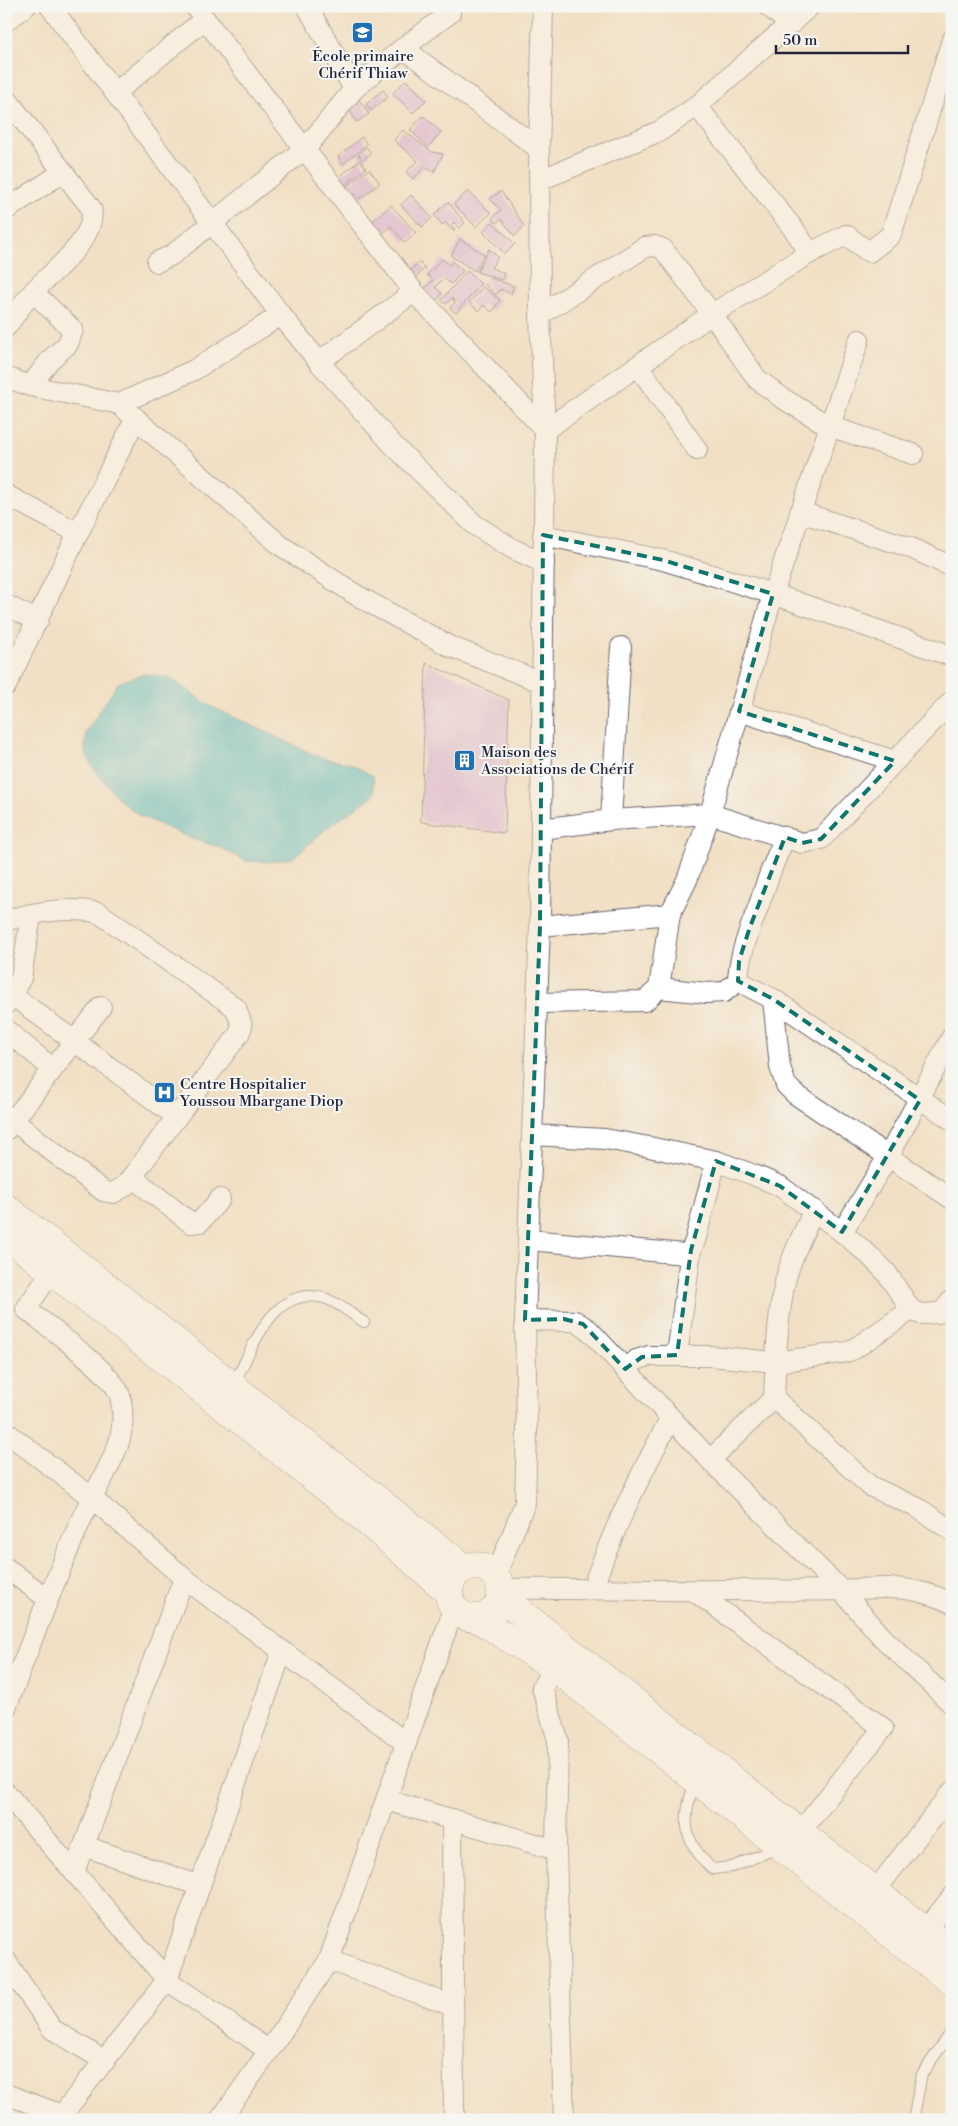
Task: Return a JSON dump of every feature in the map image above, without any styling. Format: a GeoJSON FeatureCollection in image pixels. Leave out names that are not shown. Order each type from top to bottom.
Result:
{"type":"FeatureCollection","features":[{"type":"Feature","properties":{"kind":"main road"},"geometry":{"type":"LineString","coordinates":[[6,1208],[464,1568]]}},
{"type":"Feature","properties":{"kind":"main road"},"geometry":{"type":"LineString","coordinates":[[6,1235],[348,1505],[460,1606],[554,1667],[695,1778],[875,1891],[952,1952]]}},
{"type":"Feature","properties":{"kind":"main road"},"geometry":{"type":"LineString","coordinates":[[460,1606],[454,1578],[464,1568],[481,1566],[499,1587],[791,1839],[952,1982]]}},
{"type":"Feature","properties":{"kind":"main road"},"geometry":{"type":"LineString","coordinates":[[460,1606],[488,1615],[496,1608],[499,1587]]}},
{"type":"Feature","properties":{"kind":"street"},"geometry":{"type":"LineString","coordinates":[[6,21],[26,6]]}},
{"type":"Feature","properties":{"kind":"street"},"geometry":{"type":"LineString","coordinates":[[50,6],[281,315],[319,362],[394,446],[475,525],[513,549],[544,563]]}},
{"type":"Feature","properties":{"kind":"street"},"geometry":{"type":"LineString","coordinates":[[307,6],[354,90]]}},
{"type":"Feature","properties":{"kind":"street"},"geometry":{"type":"LineString","coordinates":[[157,262],[172,255],[306,148],[354,90],[403,48],[450,13],[450,6]]}},
{"type":"Feature","properties":{"kind":"street"},"geometry":{"type":"LineString","coordinates":[[543,6],[539,149],[540,315],[544,430],[540,926],[526,1320],[527,1430],[525,1503],[499,1587],[593,1587],[694,1591],[842,1590],[872,1586],[913,1588],[952,1603]]}},
{"type":"Feature","properties":{"kind":"street"},"geometry":{"type":"LineString","coordinates":[[768,6],[791,24]]}},
{"type":"Feature","properties":{"kind":"street"},"geometry":{"type":"LineString","coordinates":[[540,180],[660,131],[697,106],[810,6]]}},
{"type":"Feature","properties":{"kind":"street"},"geometry":{"type":"LineString","coordinates":[[114,93],[200,12],[306,148],[414,292],[544,430]]}},
{"type":"Feature","properties":{"kind":"street"},"geometry":{"type":"LineString","coordinates":[[544,430],[639,367],[712,314],[810,253],[846,235],[870,252],[891,235],[946,85],[952,40]]}},
{"type":"Feature","properties":{"kind":"street"},"geometry":{"type":"LineString","coordinates":[[403,48],[539,149]]}},
{"type":"Feature","properties":{"kind":"street"},"geometry":{"type":"LineString","coordinates":[[6,98],[91,208],[92,215],[73,254],[33,292],[6,326]]}},
{"type":"Feature","properties":{"kind":"street"},"geometry":{"type":"LineString","coordinates":[[697,106],[795,231],[810,253]]}},
{"type":"Feature","properties":{"kind":"street"},"geometry":{"type":"LineString","coordinates":[[6,210],[63,172]]}},
{"type":"Feature","properties":{"kind":"street"},"geometry":{"type":"LineString","coordinates":[[540,315],[645,248],[655,246],[663,249],[712,314],[757,379],[782,398],[829,426],[913,454]]}},
{"type":"Feature","properties":{"kind":"street"},"geometry":{"type":"LineString","coordinates":[[30,386],[50,360],[68,344],[73,330],[33,292]]}},
{"type":"Feature","properties":{"kind":"street"},"geometry":{"type":"LineString","coordinates":[[319,362],[414,292]]}},
{"type":"Feature","properties":{"kind":"street"},"geometry":{"type":"LineString","coordinates":[[119,404],[194,370],[281,315]]}},
{"type":"Feature","properties":{"kind":"street"},"geometry":{"type":"LineString","coordinates":[[538,1003],[645,1001],[658,988],[670,914],[686,880],[710,814],[773,594],[860,340]]}},
{"type":"Feature","properties":{"kind":"street"},"geometry":{"type":"LineString","coordinates":[[639,367],[696,450]]}},
{"type":"Feature","properties":{"kind":"street"},"geometry":{"type":"LineString","coordinates":[[6,377],[30,386],[119,404],[288,550],[356,594],[449,646],[542,682]]}},
{"type":"Feature","properties":{"kind":"street"},"geometry":{"type":"LineString","coordinates":[[6,686],[78,533],[136,418]]}},
{"type":"Feature","properties":{"kind":"street"},"geometry":{"type":"LineString","coordinates":[[6,494],[78,533]]}},
{"type":"Feature","properties":{"kind":"street"},"geometry":{"type":"LineString","coordinates":[[800,512],[909,548],[952,567]]}},
{"type":"Feature","properties":{"kind":"street"},"geometry":{"type":"LineString","coordinates":[[543,535],[663,560],[773,594],[952,656]]}},
{"type":"Feature","properties":{"kind":"street"},"geometry":{"type":"LineString","coordinates":[[6,605],[38,620]]}},
{"type":"Feature","properties":{"kind":"street"},"geometry":{"type":"LineString","coordinates":[[611,820],[621,647]]}},
{"type":"Feature","properties":{"kind":"street"},"geometry":{"type":"LineString","coordinates":[[541,829],[611,820],[710,814],[802,843],[821,839],[952,701]]}},
{"type":"Feature","properties":{"kind":"street"},"geometry":{"type":"LineString","coordinates":[[739,711],[895,761]]}},
{"type":"Feature","properties":{"kind":"street"},"geometry":{"type":"LineString","coordinates":[[658,988],[707,994],[724,992],[738,981],[739,961],[750,927],[766,879],[785,837]]}},
{"type":"Feature","properties":{"kind":"street"},"geometry":{"type":"LineString","coordinates":[[6,921],[31,915],[73,910],[99,913],[236,1008],[242,1026],[239,1034],[125,1186],[113,1192],[103,1191],[9,1122],[101,1007]]}},
{"type":"Feature","properties":{"kind":"street"},"geometry":{"type":"LineString","coordinates":[[540,926],[670,914]]}},
{"type":"Feature","properties":{"kind":"street"},"geometry":{"type":"LineString","coordinates":[[31,915],[25,966],[21,978],[9,999],[74,1042],[177,1117]]}},
{"type":"Feature","properties":{"kind":"street"},"geometry":{"type":"LineString","coordinates":[[738,981],[773,999],[952,1120]]}},
{"type":"Feature","properties":{"kind":"street"},"geometry":{"type":"LineString","coordinates":[[773,999],[780,1067],[786,1085],[795,1094],[889,1155],[952,1199]]}},
{"type":"Feature","properties":{"kind":"street"},"geometry":{"type":"LineString","coordinates":[[6,1030],[53,1069]]}},
{"type":"Feature","properties":{"kind":"street"},"geometry":{"type":"LineString","coordinates":[[842,1232],[889,1155],[952,1037]]}},
{"type":"Feature","properties":{"kind":"street"},"geometry":{"type":"LineString","coordinates":[[532,1136],[605,1139],[716,1161],[771,1181],[814,1210],[842,1232],[886,1272],[911,1310],[921,1314],[938,1314],[952,1300]]}},
{"type":"Feature","properties":{"kind":"street"},"geometry":{"type":"LineString","coordinates":[[678,1355],[690,1250],[696,1241],[716,1161]]}},
{"type":"Feature","properties":{"kind":"street"},"geometry":{"type":"LineString","coordinates":[[132,1177],[191,1222],[200,1222],[220,1199]]}},
{"type":"Feature","properties":{"kind":"street"},"geometry":{"type":"LineString","coordinates":[[710,1460],[774,1398],[785,1282],[797,1248],[814,1210]]}},
{"type":"Feature","properties":{"kind":"street"},"geometry":{"type":"LineString","coordinates":[[529,1240],[681,1255],[690,1250]]}},
{"type":"Feature","properties":{"kind":"street"},"geometry":{"type":"LineString","coordinates":[[6,1708],[47,1598],[92,1497],[118,1447],[121,1433],[120,1395],[113,1384],[77,1350],[26,1309],[52,1271]]}},
{"type":"Feature","properties":{"kind":"street"},"geometry":{"type":"LineString","coordinates":[[625,1369],[642,1357],[678,1355],[776,1362],[806,1359],[854,1349],[911,1310]]}},
{"type":"Feature","properties":{"kind":"street"},"geometry":{"type":"LineString","coordinates":[[526,1320],[564,1319],[583,1324],[670,1419],[842,1590],[882,1636],[952,1704]]}},
{"type":"Feature","properties":{"kind":"street"},"geometry":{"type":"LineString","coordinates":[[774,1398],[870,1486],[918,1508],[952,1531]]}},
{"type":"Feature","properties":{"kind":"street"},"geometry":{"type":"LineString","coordinates":[[593,1587],[603,1557],[632,1492],[670,1419]]}},
{"type":"Feature","properties":{"kind":"street"},"geometry":{"type":"LineString","coordinates":[[6,1432],[92,1497],[184,1578],[406,1743]]}},
{"type":"Feature","properties":{"kind":"street"},"geometry":{"type":"LineString","coordinates":[[6,1568],[47,1598]]}},
{"type":"Feature","properties":{"kind":"street"},"geometry":{"type":"LineString","coordinates":[[74,1872],[184,1578]]}},
{"type":"Feature","properties":{"kind":"street"},"geometry":{"type":"LineString","coordinates":[[694,1591],[884,1728],[791,1839]]}},
{"type":"Feature","properties":{"kind":"street"},"geometry":{"type":"LineString","coordinates":[[220,2120],[269,2051],[329,1960],[406,1743],[460,1606]]}},
{"type":"Feature","properties":{"kind":"street"},"geometry":{"type":"LineString","coordinates":[[6,2094],[62,2115],[167,1980],[282,1651]]}},
{"type":"Feature","properties":{"kind":"street"},"geometry":{"type":"LineString","coordinates":[[554,1667],[542,1687],[558,1740],[556,1850],[564,2120]]}},
{"type":"Feature","properties":{"kind":"street"},"geometry":{"type":"LineString","coordinates":[[875,1891],[952,1792]]}},
{"type":"Feature","properties":{"kind":"street"},"geometry":{"type":"LineString","coordinates":[[6,1793],[167,1980],[269,2051]]}},
{"type":"Feature","properties":{"kind":"street"},"geometry":{"type":"LineString","coordinates":[[386,1800],[556,1850]]}},
{"type":"Feature","properties":{"kind":"street"},"geometry":{"type":"LineString","coordinates":[[452,1819],[454,2120]]}},
{"type":"Feature","properties":{"kind":"street"},"geometry":{"type":"LineString","coordinates":[[84,1846],[200,1886]]}},
{"type":"Feature","properties":{"kind":"street"},"geometry":{"type":"LineString","coordinates":[[925,1931],[952,1897]]}},
{"type":"Feature","properties":{"kind":"street"},"geometry":{"type":"LineString","coordinates":[[329,1960],[453,2006]]}},
{"type":"Feature","properties":{"kind":"street"},"geometry":{"type":"LineString","coordinates":[[6,1961],[52,2029],[105,2060]]}},
{"type":"Feature","properties":{"kind":"lane"},"geometry":{"type":"LineString","coordinates":[[233,1386],[266,1324],[281,1305],[300,1296],[325,1298],[364,1322]]}},
{"type":"Feature","properties":{"kind":"lane"},"geometry":{"type":"LineString","coordinates":[[695,1778],[686,1812],[688,1833],[696,1854],[712,1869],[732,1867],[791,1839]]}},
{"type":"Feature","properties":{"kind":"lane"},"geometry":{"type":"LineString","coordinates":[[913,2120],[922,2074],[952,2031]]}},
{"type":"Feature","properties":{"kind":"highlighted area"},"geometry":{"type":"Polygon","coordinates":[[[543,535],[663,560],[773,594],[739,711],[895,761],[821,839],[802,843],[785,837],[750,927],[739,961],[738,981],[773,999],[920,1100],[842,1232],[780,1186],[716,1161],[691,1250],[677,1355],[642,1357],[625,1369],[583,1324],[564,1319],[525,1320],[540,926],[543,535]]]}},
{"type":"Feature","properties":{"kind":"water"},"geometry":{"type":"Polygon","coordinates":[[[144,674],[170,678],[210,706],[319,757],[351,764],[373,776],[374,795],[326,829],[293,858],[267,862],[246,861],[219,847],[195,840],[140,816],[119,799],[93,768],[85,751],[86,732],[118,683],[144,674]]]}},
{"type":"Feature","properties":{"kind":"building"},"geometry":{"type":"Polygon","coordinates":[[[406,80],[426,100],[413,113],[393,93],[406,80]]]}},
{"type":"Feature","properties":{"kind":"building"},"geometry":{"type":"Polygon","coordinates":[[[383,90],[388,97],[371,111],[366,104],[383,90]]]}},
{"type":"Feature","properties":{"kind":"building"},"geometry":{"type":"Polygon","coordinates":[[[359,100],[369,114],[357,122],[348,108],[359,100]]]}},
{"type":"Feature","properties":{"kind":"building"},"geometry":{"type":"Polygon","coordinates":[[[423,116],[441,132],[428,147],[410,130],[423,116]]]}},
{"type":"Feature","properties":{"kind":"building"},"geometry":{"type":"Polygon","coordinates":[[[403,130],[432,152],[443,154],[434,172],[425,167],[413,179],[406,172],[418,161],[394,140],[403,130]]]}},
{"type":"Feature","properties":{"kind":"building"},"geometry":{"type":"Polygon","coordinates":[[[362,137],[367,144],[343,164],[338,157],[362,137]]]}},
{"type":"Feature","properties":{"kind":"building"},"geometry":{"type":"Polygon","coordinates":[[[366,147],[371,153],[363,160],[358,154],[366,147]]]}},
{"type":"Feature","properties":{"kind":"building"},"geometry":{"type":"Polygon","coordinates":[[[360,160],[366,168],[344,186],[338,178],[360,160]]]}},
{"type":"Feature","properties":{"kind":"building"},"geometry":{"type":"Polygon","coordinates":[[[369,169],[380,183],[360,199],[356,194],[352,196],[345,188],[369,169]]]}},
{"type":"Feature","properties":{"kind":"building"},"geometry":{"type":"Polygon","coordinates":[[[468,191],[491,213],[476,227],[454,204],[468,191]]]}},
{"type":"Feature","properties":{"kind":"building"},"geometry":{"type":"Polygon","coordinates":[[[501,191],[524,226],[515,236],[501,219],[496,223],[492,218],[501,210],[490,199],[501,191]]]}},
{"type":"Feature","properties":{"kind":"building"},"geometry":{"type":"Polygon","coordinates":[[[411,195],[432,218],[422,227],[401,205],[411,195]]]}},
{"type":"Feature","properties":{"kind":"building"},"geometry":{"type":"Polygon","coordinates":[[[448,202],[465,223],[459,228],[454,222],[451,225],[455,230],[453,231],[445,222],[442,225],[434,215],[448,202]]]}},
{"type":"Feature","properties":{"kind":"building"},"geometry":{"type":"Polygon","coordinates":[[[391,205],[416,233],[405,243],[391,226],[378,238],[367,226],[391,205]]]}},
{"type":"Feature","properties":{"kind":"building"},"geometry":{"type":"Polygon","coordinates":[[[492,222],[515,244],[505,254],[483,232],[492,222]]]}},
{"type":"Feature","properties":{"kind":"building"},"geometry":{"type":"Polygon","coordinates":[[[460,239],[484,254],[475,271],[451,256],[460,239]]]}},
{"type":"Feature","properties":{"kind":"building"},"geometry":{"type":"Polygon","coordinates":[[[489,249],[498,257],[491,268],[504,273],[502,280],[477,272],[489,249]]]}},
{"type":"Feature","properties":{"kind":"building"},"geometry":{"type":"Polygon","coordinates":[[[442,259],[449,265],[453,262],[463,271],[451,284],[444,278],[435,287],[442,294],[436,301],[424,289],[433,280],[427,275],[442,259]]]}},
{"type":"Feature","properties":{"kind":"building"},"geometry":{"type":"Polygon","coordinates":[[[419,262],[425,268],[413,280],[407,274],[419,262]]]}},
{"type":"Feature","properties":{"kind":"building"},"geometry":{"type":"Polygon","coordinates":[[[467,271],[481,284],[456,313],[450,308],[455,302],[452,298],[446,304],[441,300],[467,271]]]}},
{"type":"Feature","properties":{"kind":"building"},"geometry":{"type":"Polygon","coordinates":[[[490,278],[514,286],[511,294],[500,289],[496,295],[485,285],[490,278]]]}},
{"type":"Feature","properties":{"kind":"building"},"geometry":{"type":"Polygon","coordinates":[[[483,287],[500,300],[492,312],[483,305],[479,311],[469,303],[483,287]]]}},
{"type":"Feature","properties":{"kind":"building","name":"Maison des Associations de Chérif"},"geometry":{"type":"Polygon","coordinates":[[[426,663],[509,700],[505,833],[421,822],[426,663]]]}},
{"type":"Feature","properties":{"kind":"place","name":"École primaire Chérif Thiaw"},"geometry":{"type":"Point","coordinates":[363,33]}},
{"type":"Feature","properties":{"kind":"place","name":"Maison des Associations de Chérif"},"geometry":{"type":"Point","coordinates":[465,761]}},
{"type":"Feature","properties":{"kind":"place","name":"Centre Hospitalier Youssou Mbargane Diop"},"geometry":{"type":"Point","coordinates":[164,1093]}}]}
